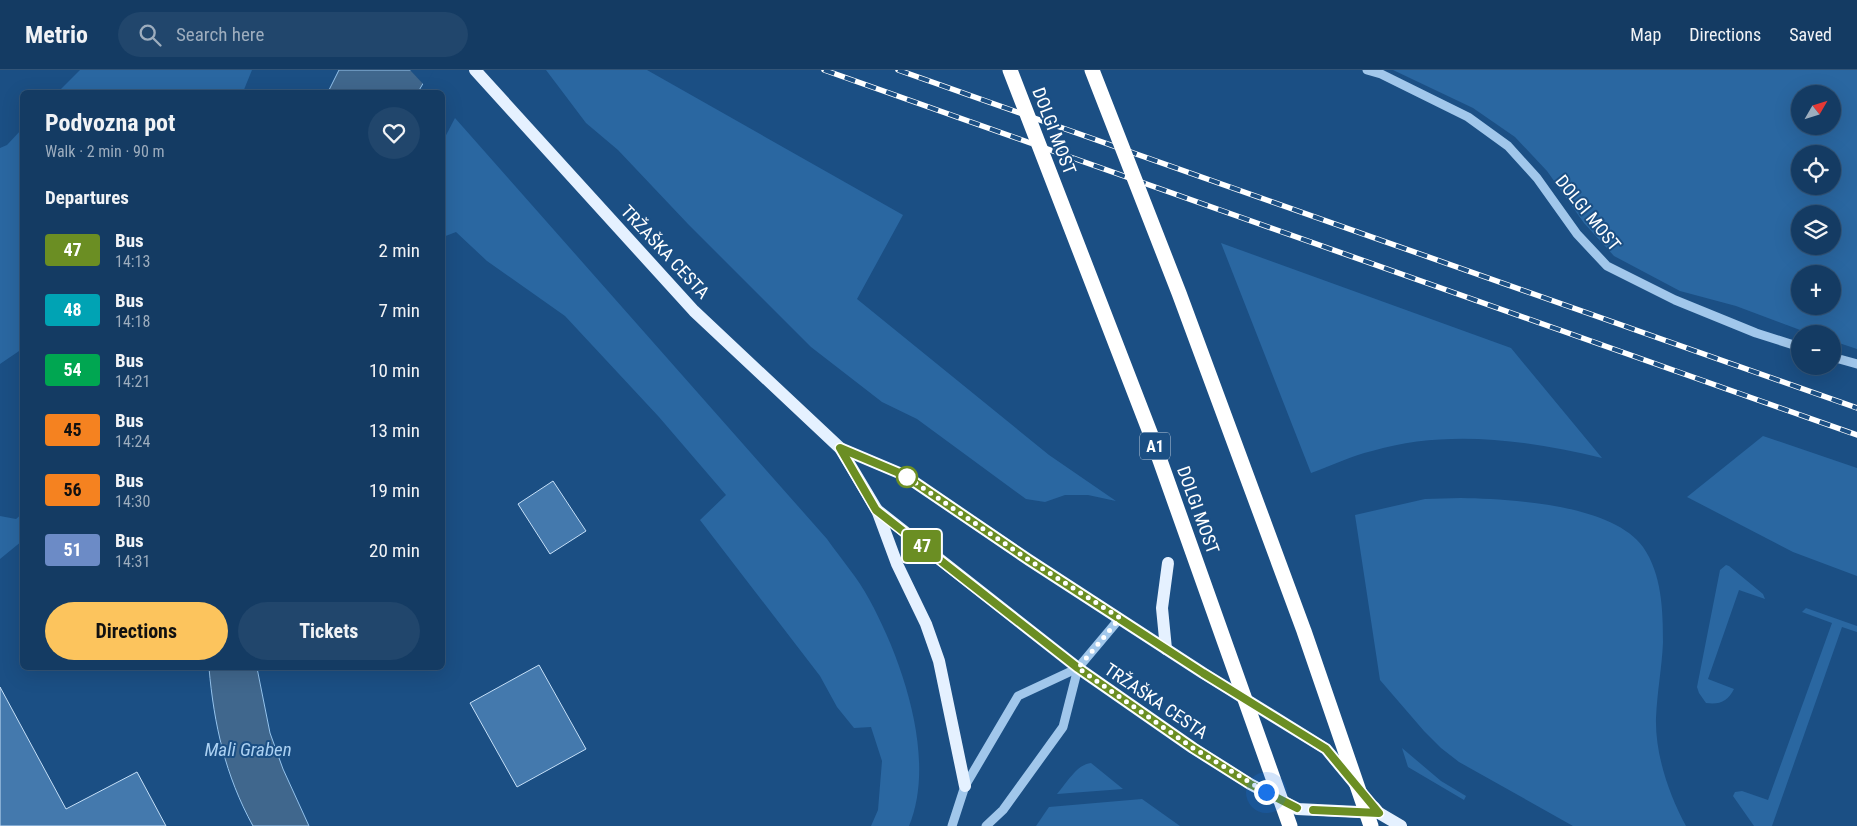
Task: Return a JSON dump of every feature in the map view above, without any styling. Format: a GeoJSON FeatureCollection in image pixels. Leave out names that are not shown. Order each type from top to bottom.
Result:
{"type":"FeatureCollection","features":[{"type":"Feature","properties":{"kind":"highway","name":"DOLGI MOST"},"geometry":{"type":"LineString","coordinates":[[1010,70],[1151,435],[1290,826]]}},
{"type":"Feature","properties":{"kind":"highway"},"geometry":{"type":"LineString","coordinates":[[1092,70],[1179,294],[1375,820]]}},
{"type":"Feature","properties":{"kind":"main road","name":"TRŽAŠKA CESTA"},"geometry":{"type":"LineString","coordinates":[[475,70],[694,311],[840,448],[876,510],[1078,668],[1250,784],[1297,808],[1401,826]]}},
{"type":"Feature","properties":{"kind":"main road","name":"TRŽAŠKA CESTA"},"geometry":{"type":"LineString","coordinates":[[840,448],[904,475],[1029,560],[1166,649],[1326,749],[1375,820]]}},
{"type":"Feature","properties":{"kind":"main road"},"geometry":{"type":"LineString","coordinates":[[876,510],[897,564],[926,624],[939,662],[965,786]]}},
{"type":"Feature","properties":{"kind":"main road"},"geometry":{"type":"LineString","coordinates":[[1166,649],[1162,608],[1168,563]]}},
{"type":"Feature","properties":{"kind":"street","name":"DOLGI MOST"},"geometry":{"type":"LineString","coordinates":[[1367,70],[1381,74],[1468,117],[1508,146],[1537,178],[1577,234],[1607,266],[1675,300],[1756,333],[1791,344]]}},
{"type":"Feature","properties":{"kind":"street"},"geometry":{"type":"LineString","coordinates":[[1841,360],[1857,364]]}},
{"type":"Feature","properties":{"kind":"street"},"geometry":{"type":"LineString","coordinates":[[952,826],[965,786],[1018,696],[1078,668],[1120,618]]}},
{"type":"Feature","properties":{"kind":"street"},"geometry":{"type":"LineString","coordinates":[[986,826],[1003,810],[1063,727],[1078,668]]}},
{"type":"Feature","properties":{"kind":"shaded area"},"geometry":{"type":"Polygon","coordinates":[[[80,70],[252,70],[244,90],[60,90],[80,70]]]}},
{"type":"Feature","properties":{"kind":"shaded area"},"geometry":{"type":"Polygon","coordinates":[[[546,70],[647,70],[903,215],[857,299],[1049,455],[1116,501],[1088,495],[1065,495],[1045,502],[1026,499],[917,419],[882,402],[811,347],[688,224],[618,150],[586,123],[546,70]]]}},
{"type":"Feature","properties":{"kind":"shaded area"},"geometry":{"type":"Polygon","coordinates":[[[1393,70],[1857,70],[1857,349],[1841,344],[1841,325],[1791,325],[1791,327],[1736,306],[1680,291],[1614,256],[1584,223],[1547,171],[1515,137],[1473,108],[1393,70]]]}},
{"type":"Feature","properties":{"kind":"shaded area"},"geometry":{"type":"Polygon","coordinates":[[[455,118],[827,539],[860,584],[893,650],[912,710],[919,771],[917,799],[909,826],[871,826],[878,810],[882,761],[871,727],[854,728],[837,707],[820,676],[700,520],[726,495],[659,417],[565,316],[487,261],[456,232],[445,236],[445,137],[455,118]]]}},
{"type":"Feature","properties":{"kind":"shaded area"},"geometry":{"type":"Polygon","coordinates":[[[20,131],[20,350],[0,364],[0,148],[7,145],[20,131]]]}},
{"type":"Feature","properties":{"kind":"shaded area"},"geometry":{"type":"Polygon","coordinates":[[[1221,243],[1511,348],[1602,458],[1516,442],[1458,439],[1429,440],[1400,444],[1364,453],[1311,473],[1221,243]]]}},
{"type":"Feature","properties":{"kind":"shaded area"},"geometry":{"type":"Polygon","coordinates":[[[1763,436],[1857,468],[1857,576],[1793,552],[1687,497],[1763,436]]]}},
{"type":"Feature","properties":{"kind":"shaded area"},"geometry":{"type":"Polygon","coordinates":[[[1461,498],[1532,503],[1585,513],[1608,521],[1628,533],[1643,547],[1658,581],[1663,618],[1662,661],[1656,718],[1658,746],[1664,774],[1686,826],[1573,826],[1459,762],[1424,731],[1380,680],[1355,515],[1425,499],[1461,498]]]}},
{"type":"Feature","properties":{"kind":"shaded area"},"geometry":{"type":"Polygon","coordinates":[[[0,516],[16,519],[20,516],[20,543],[0,559],[0,516]]]}},
{"type":"Feature","properties":{"kind":"shaded area"},"geometry":{"type":"Polygon","coordinates":[[[1726,565],[1763,594],[1765,599],[1739,590],[1708,679],[1734,689],[1729,697],[1723,701],[1706,703],[1697,687],[1720,570],[1726,565]]]}},
{"type":"Feature","properties":{"kind":"shaded area"},"geometry":{"type":"Polygon","coordinates":[[[1806,608],[1857,626],[1857,632],[1842,627],[1772,826],[1754,826],[1733,796],[1735,792],[1742,791],[1768,800],[1832,623],[1802,612],[1806,608]]]}},
{"type":"Feature","properties":{"kind":"shaded area"},"geometry":{"type":"Polygon","coordinates":[[[1402,748],[1441,781],[1466,796],[1464,800],[1408,767],[1402,748]]]}},
{"type":"Feature","properties":{"kind":"shaded area"},"geometry":{"type":"Polygon","coordinates":[[[1091,763],[1123,789],[1057,794],[1076,771],[1091,763]]]}},
{"type":"Feature","properties":{"kind":"shaded area"},"geometry":{"type":"Polygon","coordinates":[[[1142,799],[1180,826],[1036,826],[1049,807],[1142,799]]]}},
{"type":"Feature","properties":{"kind":"water"},"geometry":{"type":"Polygon","coordinates":[[[339,70],[431,70],[419,90],[329,90],[339,70]]]}},
{"type":"Feature","properties":{"kind":"water","name":"Mali Graben"},"geometry":{"type":"Polygon","coordinates":[[[209,670],[257,670],[270,733],[283,769],[309,826],[253,826],[243,807],[228,768],[214,709],[209,670]]]}},
{"type":"Feature","properties":{"kind":"pier"},"geometry":{"type":"Polygon","coordinates":[[[410,70],[434,70],[425,86],[410,70]]]}},
{"type":"Feature","properties":{"kind":"building"},"geometry":{"type":"Polygon","coordinates":[[[553,481],[586,531],[550,554],[518,504],[553,481]]]}},
{"type":"Feature","properties":{"kind":"building"},"geometry":{"type":"Polygon","coordinates":[[[539,665],[586,749],[517,787],[470,703],[539,665]]]}},
{"type":"Feature","properties":{"kind":"building"},"geometry":{"type":"Polygon","coordinates":[[[0,687],[66,809],[137,772],[166,826],[0,826],[0,687]]]}},
{"type":"Feature","properties":{"kind":"railway"},"geometry":{"type":"LineString","coordinates":[[824,70],[1857,435]]}},
{"type":"Feature","properties":{"kind":"railway"},"geometry":{"type":"LineString","coordinates":[[898,70],[1857,408]]}},
{"type":"Feature","properties":{"kind":"bus line","name":"47"},"geometry":{"type":"LineString","coordinates":[[1297,808],[1250,784],[1193,748],[1078,668],[876,510],[840,448],[904,475],[1029,560],[1166,649],[1326,749],[1379,813],[1313,810]]}},
{"type":"Feature","properties":{"kind":"route"},"geometry":{"type":"LineString","coordinates":[[907,477],[904,475],[1029,560],[1120,618],[1078,668],[1193,748],[1266,792]]}}]}
